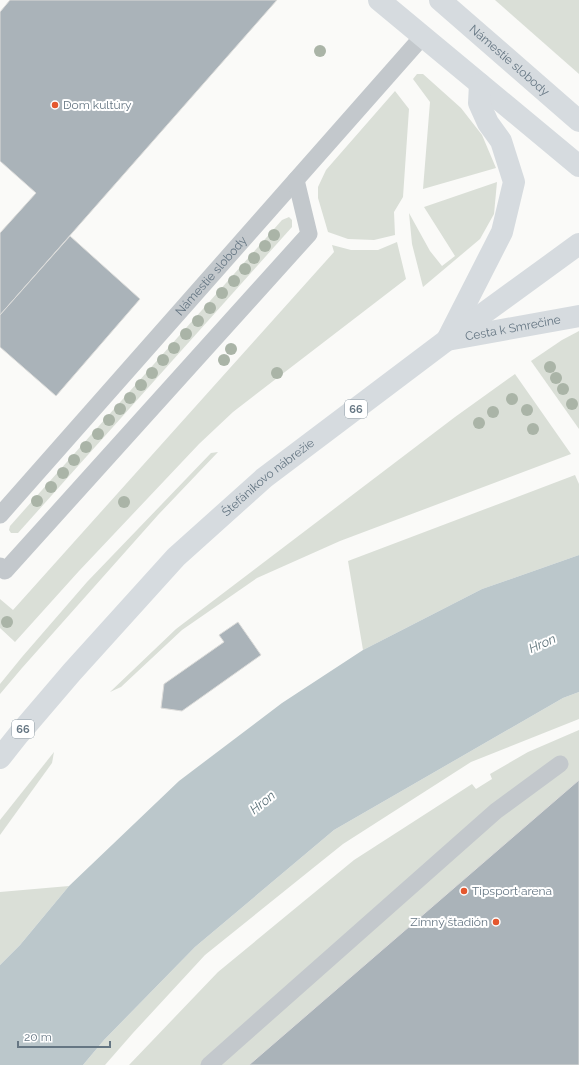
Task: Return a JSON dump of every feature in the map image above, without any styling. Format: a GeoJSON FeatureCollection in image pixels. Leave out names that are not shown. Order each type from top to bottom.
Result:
{"type":"FeatureCollection","features":[{"type":"Feature","properties":{"kind":"street"},"geometry":{"type":"LineString","coordinates":[[379,0],[579,166]]}},
{"type":"Feature","properties":{"kind":"street","name":"Námestie slobody"},"geometry":{"type":"LineString","coordinates":[[440,0],[579,121]]}},
{"type":"Feature","properties":{"kind":"street"},"geometry":{"type":"LineString","coordinates":[[447,340],[502,232],[514,182],[501,141],[488,123],[479,103],[480,84]]}},
{"type":"Feature","properties":{"kind":"street","name":"Štefánikovo nábrežie"},"geometry":{"type":"LineString","coordinates":[[0,758],[72,672],[176,557],[264,478],[447,340],[579,244]]}},
{"type":"Feature","properties":{"kind":"street","name":"Cesta k Smrečine"},"geometry":{"type":"LineString","coordinates":[[447,340],[579,316]]}},
{"type":"Feature","properties":{"kind":"lane","name":"Námestie slobody"},"geometry":{"type":"LineString","coordinates":[[0,515],[423,36]]}},
{"type":"Feature","properties":{"kind":"lane"},"geometry":{"type":"LineString","coordinates":[[0,566],[5,571],[309,234],[296,180]]}},
{"type":"Feature","properties":{"kind":"lane"},"geometry":{"type":"LineString","coordinates":[[209,1065],[496,811],[560,764]]}},
{"type":"Feature","properties":{"kind":"shaded area"},"geometry":{"type":"Polygon","coordinates":[[[495,0],[579,0],[579,74],[495,0]]]}},
{"type":"Feature","properties":{"kind":"shaded area"},"geometry":{"type":"Polygon","coordinates":[[[417,74],[423,74],[461,108],[482,135],[496,168],[423,189],[430,102],[413,79],[417,74]]]}},
{"type":"Feature","properties":{"kind":"shaded area"},"geometry":{"type":"Polygon","coordinates":[[[395,91],[409,109],[403,197],[394,212],[395,235],[374,240],[348,239],[328,232],[318,198],[318,187],[326,170],[395,91]]]}},
{"type":"Feature","properties":{"kind":"shaded area"},"geometry":{"type":"Polygon","coordinates":[[[497,182],[494,214],[480,239],[423,287],[412,244],[409,213],[430,251],[442,266],[455,256],[424,207],[497,182]]]}},
{"type":"Feature","properties":{"kind":"shaded area"},"geometry":{"type":"Polygon","coordinates":[[[289,217],[292,220],[292,227],[18,533],[11,533],[9,530],[10,526],[282,220],[289,217]]]}},
{"type":"Feature","properties":{"kind":"shaded area"},"geometry":{"type":"Polygon","coordinates":[[[397,242],[406,279],[233,412],[199,444],[79,571],[15,642],[0,628],[0,599],[13,610],[334,252],[332,245],[351,250],[378,250],[397,242]]]}},
{"type":"Feature","properties":{"kind":"shaded area"},"geometry":{"type":"Polygon","coordinates":[[[579,331],[579,429],[531,361],[562,340],[579,331]]]}},
{"type":"Feature","properties":{"kind":"shaded area"},"geometry":{"type":"Polygon","coordinates":[[[515,374],[571,454],[340,541],[257,578],[182,630],[121,687],[110,692],[176,629],[455,417],[515,374]]]}},
{"type":"Feature","properties":{"kind":"shaded area"},"geometry":{"type":"Polygon","coordinates":[[[218,452],[158,515],[0,694],[0,684],[87,582],[211,453],[218,452]]]}},
{"type":"Feature","properties":{"kind":"shaded area"},"geometry":{"type":"Polygon","coordinates":[[[575,475],[579,484],[579,555],[482,589],[363,650],[348,561],[575,475]]]}},
{"type":"Feature","properties":{"kind":"shaded area"},"geometry":{"type":"Polygon","coordinates":[[[579,692],[579,719],[471,762],[343,844],[205,955],[105,1065],[83,1065],[104,1040],[195,947],[334,830],[563,698],[579,692]]]}},
{"type":"Feature","properties":{"kind":"shaded area","name":"Tipsport arena"},"geometry":{"type":"Polygon","coordinates":[[[579,730],[579,1065],[129,1065],[218,972],[354,860],[472,784],[476,789],[492,779],[490,774],[528,752],[579,730]]]}},
{"type":"Feature","properties":{"kind":"shaded area"},"geometry":{"type":"Polygon","coordinates":[[[54,752],[52,763],[0,835],[0,820],[54,752]]]}},
{"type":"Feature","properties":{"kind":"shaded area"},"geometry":{"type":"Polygon","coordinates":[[[69,886],[20,945],[0,965],[0,892],[69,886]]]}},
{"type":"Feature","properties":{"kind":"water","name":"Hron"},"geometry":{"type":"Polygon","coordinates":[[[579,555],[579,692],[563,698],[334,830],[195,947],[104,1040],[83,1065],[0,1065],[0,965],[20,945],[69,886],[179,781],[282,703],[363,650],[482,589],[579,555]]]}},
{"type":"Feature","properties":{"kind":"building"},"geometry":{"type":"Polygon","coordinates":[[[10,0],[277,0],[0,315],[0,233],[36,193],[0,161],[0,12],[10,0]]]}},
{"type":"Feature","properties":{"kind":"building"},"geometry":{"type":"Polygon","coordinates":[[[70,236],[140,299],[56,396],[0,347],[0,315],[70,236]]]}},
{"type":"Feature","properties":{"kind":"building"},"geometry":{"type":"Polygon","coordinates":[[[238,622],[261,655],[182,711],[161,708],[164,684],[224,642],[219,635],[238,622]]]}},
{"type":"Feature","properties":{"kind":"building","name":"Tipsport arena"},"geometry":{"type":"Polygon","coordinates":[[[579,780],[579,1065],[249,1065],[579,780]]]}},
{"type":"Feature","properties":{"kind":"place","name":"Dom kultúry"},"geometry":{"type":"Point","coordinates":[55,105]}},
{"type":"Feature","properties":{"kind":"place","name":"Tipsport arena"},"geometry":{"type":"Point","coordinates":[464,891]}},
{"type":"Feature","properties":{"kind":"place","name":"Zimný štadión"},"geometry":{"type":"Point","coordinates":[496,922]}}]}
